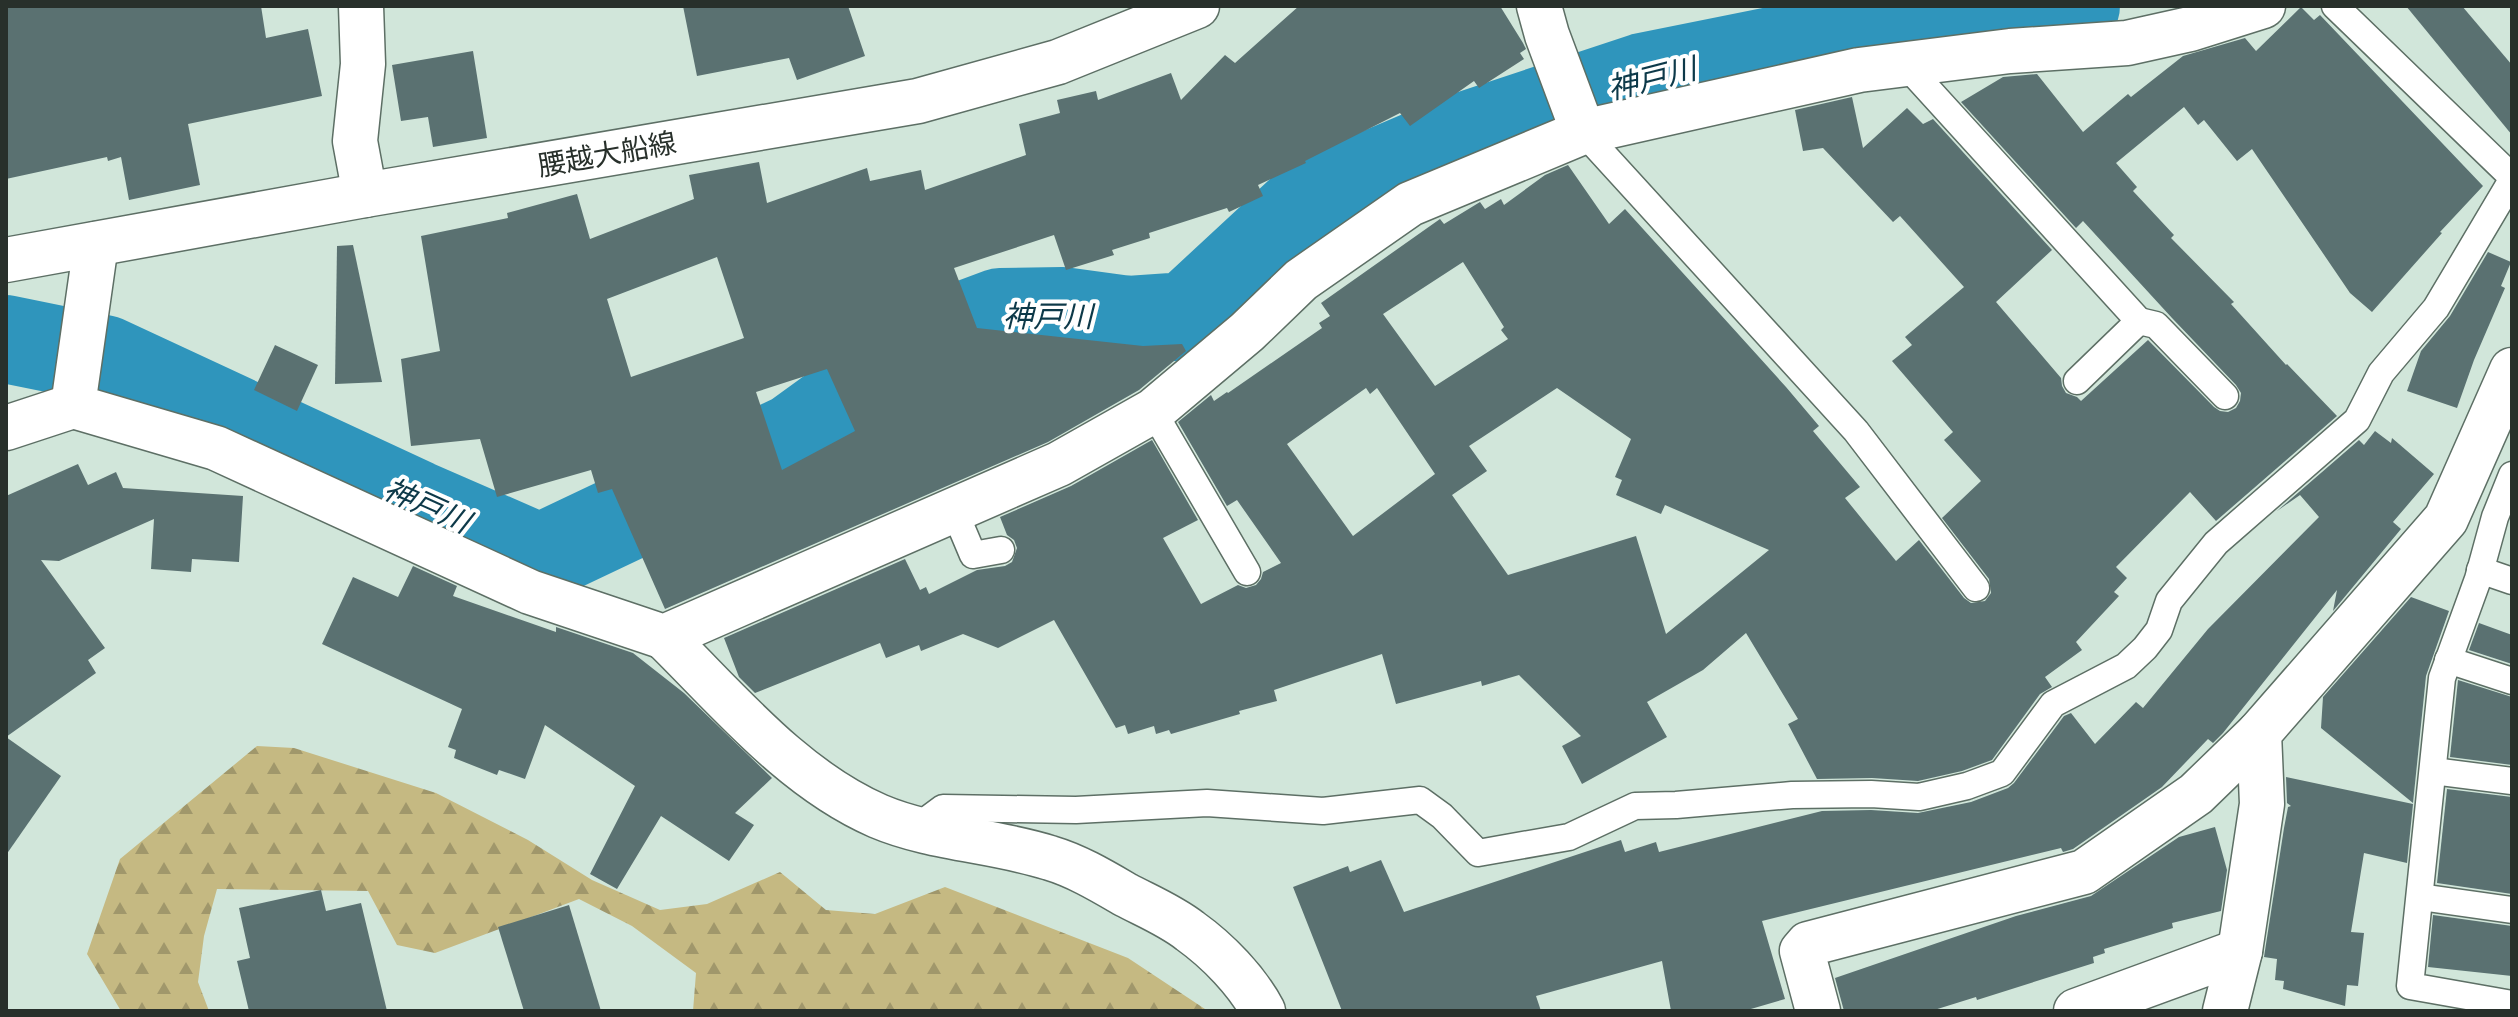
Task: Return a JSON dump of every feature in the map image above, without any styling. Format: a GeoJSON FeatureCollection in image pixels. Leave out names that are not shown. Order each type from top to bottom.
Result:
{"type":"FeatureCollection","features":[{"type":"Feature","properties":{"kind":"street"},"geometry":{"type":"LineString","coordinates":[[361,6],[363,64],[355,141],[365,195]]}},
{"type":"Feature","properties":{"kind":"street","name":"腰越大船線"},"geometry":{"type":"LineString","coordinates":[[6,260],[918,101],[1058,62],[1197,6]]}},
{"type":"Feature","properties":{"kind":"street"},"geometry":{"type":"LineString","coordinates":[[1539,6],[1580,125]]}},
{"type":"Feature","properties":{"kind":"street"},"geometry":{"type":"LineString","coordinates":[[664,637],[1059,464],[1153,411],[1247,332],[1301,280],[1410,204],[1580,125],[1859,70],[2010,51],[2127,43],[2190,29],[2263,6]]}},
{"type":"Feature","properties":{"kind":"street"},"geometry":{"type":"LineString","coordinates":[[74,396],[96,244]]}},
{"type":"Feature","properties":{"kind":"street"},"geometry":{"type":"LineString","coordinates":[[1818,1011],[1802,951],[1808,944],[2084,872],[2196,794],[2259,733],[2446,519],[2512,370]]}},
{"type":"Feature","properties":{"kind":"street"},"geometry":{"type":"LineString","coordinates":[[6,428],[74,396],[216,448],[530,592],[664,637],[787,758],[835,791],[878,815],[916,828],[1051,858],[1094,876],[1189,930],[1220,957],[1255,995],[1263,1011]]}},
{"type":"Feature","properties":{"kind":"street"},"geometry":{"type":"LineString","coordinates":[[2225,1011],[2240,951],[2262,804],[2259,733]]}},
{"type":"Feature","properties":{"kind":"street"},"geometry":{"type":"LineString","coordinates":[[2076,1011],[2240,951]]}},
{"type":"Feature","properties":{"kind":"lane"},"geometry":{"type":"LineString","coordinates":[[916,828],[943,808],[1076,810],[1207,803],[1323,811],[1420,800],[1442,816],[1478,853],[1569,837],[1635,806],[1792,795],[1919,797],[1967,786],[2002,773],[2053,704],[2126,666],[2159,630],[2169,601],[2216,543],[2357,420],[2381,373],[2436,308],[2512,178],[2335,6]]}},
{"type":"Feature","properties":{"kind":"lane"},"geometry":{"type":"LineString","coordinates":[[1905,64],[2139,321],[2156,325],[2225,396]]}},
{"type":"Feature","properties":{"kind":"lane"},"geometry":{"type":"LineString","coordinates":[[1580,125],[1856,431],[1976,588]]}},
{"type":"Feature","properties":{"kind":"lane"},"geometry":{"type":"LineString","coordinates":[[2077,381],[2139,321]]}},
{"type":"Feature","properties":{"kind":"lane"},"geometry":{"type":"LineString","coordinates":[[1153,411],[1247,572]]}},
{"type":"Feature","properties":{"kind":"lane"},"geometry":{"type":"LineString","coordinates":[[2512,475],[2442,678],[2410,986],[2512,1004]]}},
{"type":"Feature","properties":{"kind":"lane"},"geometry":{"type":"LineString","coordinates":[[954,510],[973,555],[1001,550]]}},
{"type":"Feature","properties":{"kind":"lane"},"geometry":{"type":"LineString","coordinates":[[2480,570],[2512,581]]}},
{"type":"Feature","properties":{"kind":"lane"},"geometry":{"type":"LineString","coordinates":[[2448,660],[2512,681]]}},
{"type":"Feature","properties":{"kind":"lane"},"geometry":{"type":"LineString","coordinates":[[2433,771],[2512,781]]}},
{"type":"Feature","properties":{"kind":"lane"},"geometry":{"type":"LineString","coordinates":[[2420,897],[2512,910]]}},
{"type":"Feature","properties":{"kind":"green space"},"geometry":{"type":"Polygon","coordinates":[[[257,746],[294,748],[436,793],[528,840],[592,880],[660,910],[707,904],[780,872],[826,910],[875,914],[945,887],[1128,958],[1208,1011],[693,1011],[696,973],[632,926],[579,899],[435,953],[397,945],[368,891],[217,889],[204,936],[198,982],[209,1011],[121,1011],[87,954],[120,859],[257,746]]]}},
{"type":"Feature","properties":{"kind":"building"},"geometry":{"type":"Polygon","coordinates":[[[6,6],[261,6],[266,38],[308,29],[322,96],[188,124],[200,185],[129,200],[121,157],[108,161],[107,157],[6,179],[6,6]]]}},
{"type":"Feature","properties":{"kind":"building"},"geometry":{"type":"Polygon","coordinates":[[[683,6],[848,6],[865,56],[797,80],[789,58],[697,76],[683,6]]]}},
{"type":"Feature","properties":{"kind":"building"},"geometry":{"type":"Polygon","coordinates":[[[1299,6],[1500,6],[1526,49],[1520,53],[1524,59],[1479,88],[1474,81],[1410,126],[1400,113],[1258,185],[1263,196],[1229,212],[1227,208],[1149,233],[1150,238],[1112,250],[1114,255],[1066,270],[1054,235],[954,268],[977,328],[1143,346],[1182,344],[1186,351],[1139,390],[1048,442],[665,609],[612,489],[598,493],[591,470],[497,497],[480,439],[411,446],[401,359],[440,351],[421,236],[508,218],[507,213],[577,194],[590,239],[694,199],[689,175],[759,162],[767,203],[867,168],[870,181],[921,170],[925,190],[1026,155],[1019,124],[1060,113],[1057,100],[1096,91],[1098,100],[1171,73],[1181,100],[1225,55],[1235,63],[1299,6]],[[717,257],[607,299],[631,377],[744,338],[717,257]],[[827,369],[756,392],[782,470],[855,431],[827,369]]]}},
{"type":"Feature","properties":{"kind":"building"},"geometry":{"type":"Polygon","coordinates":[[[2406,6],[2462,6],[2512,65],[2512,135],[2406,6]]]}},
{"type":"Feature","properties":{"kind":"building"},"geometry":{"type":"Polygon","coordinates":[[[2301,7],[2314,20],[2320,15],[2483,186],[2372,312],[2350,293],[2252,149],[2237,161],[2204,120],[2198,125],[2184,107],[2116,163],[2137,187],[2133,191],[2174,235],[2171,238],[2234,302],[2231,304],[2286,365],[2337,416],[2216,521],[2190,492],[2116,567],[2127,578],[2114,592],[2119,596],[2076,642],[2082,650],[2045,677],[2052,687],[2040,694],[1992,760],[1918,781],[1817,779],[1788,724],[1798,719],[1746,633],[1703,670],[1647,702],[1667,737],[1582,784],[1562,746],[1581,736],[1519,675],[1482,686],[1481,681],[1396,704],[1382,654],[1274,690],[1277,701],[1171,734],[1169,730],[1156,734],[1154,726],[1128,734],[1125,725],[1116,728],[1054,620],[998,648],[963,634],[921,651],[919,645],[886,658],[880,643],[755,693],[739,677],[724,638],[905,559],[920,590],[926,587],[929,594],[977,570],[1005,566],[1012,562],[1017,548],[1014,540],[1007,535],[1000,517],[1071,486],[1152,440],[1198,520],[1163,538],[1201,604],[1238,585],[1246,588],[1256,585],[1263,572],[1281,563],[1237,500],[1227,506],[1178,422],[1211,395],[1214,401],[1228,393],[1322,328],[1319,323],[1330,316],[1321,303],[1440,219],[1444,224],[1480,202],[1485,209],[1501,199],[1504,205],[1545,175],[1568,165],[1609,224],[1625,209],[1819,426],[1813,431],[1860,487],[1845,498],[1896,561],[1919,540],[1964,598],[1971,603],[1985,601],[1991,593],[1989,579],[1942,518],[1981,481],[1944,440],[1953,432],[1892,361],[1912,345],[1905,337],[1964,287],[1900,216],[1893,222],[1823,148],[1803,151],[1795,110],[1852,97],[1863,148],[1907,108],[1923,124],[1933,119],[2052,250],[1996,302],[2061,378],[2066,393],[2081,401],[2148,340],[2214,407],[2228,412],[2236,408],[2240,401],[2241,393],[2236,385],[2083,221],[2076,228],[1961,102],[2003,77],[2037,74],[2083,132],[2128,94],[2131,97],[2183,56],[2245,38],[2256,51],[2301,7]],[[1463,262],[1383,314],[1435,386],[1508,339],[1501,330],[1504,327],[1463,262]],[[1366,388],[1287,444],[1353,536],[1435,474],[1377,388],[1370,394],[1366,388]],[[1557,388],[1469,446],[1487,471],[1452,495],[1508,575],[1636,536],[1666,634],[1769,550],[1665,505],[1661,514],[1616,495],[1622,480],[1615,477],[1631,439],[1557,388]]]}},
{"type":"Feature","properties":{"kind":"building"},"geometry":{"type":"Polygon","coordinates":[[[473,51],[487,138],[433,147],[428,117],[401,121],[392,65],[473,51]]]}},
{"type":"Feature","properties":{"kind":"building"},"geometry":{"type":"Polygon","coordinates":[[[353,245],[382,382],[335,384],[337,246],[353,245]]]}},
{"type":"Feature","properties":{"kind":"building"},"geometry":{"type":"Polygon","coordinates":[[[2488,252],[2511,262],[2501,286],[2505,288],[2457,408],[2407,391],[2421,351],[2450,316],[2488,252]]]}},
{"type":"Feature","properties":{"kind":"building"},"geometry":{"type":"Polygon","coordinates":[[[275,345],[318,365],[297,411],[254,390],[275,345]]]}},
{"type":"Feature","properties":{"kind":"building"},"geometry":{"type":"Polygon","coordinates":[[[2375,431],[2391,443],[2392,438],[2434,474],[2393,522],[2401,529],[2333,611],[2337,590],[2213,743],[2208,739],[2162,787],[2073,849],[2063,852],[2061,848],[1762,921],[1785,999],[1744,1011],[1671,1011],[1662,961],[1536,996],[1541,1011],[1342,1011],[1293,887],[1348,866],[1350,872],[1381,860],[1404,912],[1621,840],[1625,852],[1656,842],[1659,852],[1822,811],[1918,813],[1971,802],[2014,783],[2064,716],[2071,713],[2095,744],[2136,702],[2143,708],[2208,629],[2319,517],[2300,495],[2277,511],[2359,440],[2364,445],[2375,431]]]}},
{"type":"Feature","properties":{"kind":"building"},"geometry":{"type":"Polygon","coordinates":[[[78,464],[88,485],[116,472],[123,488],[243,496],[239,562],[192,559],[191,572],[151,569],[154,519],[59,561],[41,560],[105,648],[88,660],[96,673],[6,737],[6,496],[78,464]]]}},
{"type":"Feature","properties":{"kind":"building"},"geometry":{"type":"Polygon","coordinates":[[[413,566],[457,586],[453,596],[556,632],[556,627],[633,653],[684,693],[772,778],[735,813],[754,825],[729,861],[661,816],[617,889],[590,874],[635,786],[545,725],[525,779],[499,770],[497,775],[454,758],[456,750],[448,747],[462,709],[322,644],[353,577],[398,597],[413,566]]]}},
{"type":"Feature","properties":{"kind":"building"},"geometry":{"type":"Polygon","coordinates":[[[2411,597],[2449,611],[2426,676],[2413,803],[2321,728],[2323,697],[2411,597]]]}},
{"type":"Feature","properties":{"kind":"building"},"geometry":{"type":"Polygon","coordinates":[[[2479,623],[2512,635],[2512,664],[2469,650],[2479,623]]]}},
{"type":"Feature","properties":{"kind":"building"},"geometry":{"type":"Polygon","coordinates":[[[2458,680],[2512,697],[2512,765],[2450,757],[2458,680]]]}},
{"type":"Feature","properties":{"kind":"building"},"geometry":{"type":"Polygon","coordinates":[[[6,737],[61,776],[6,855],[6,737]]]}},
{"type":"Feature","properties":{"kind":"building"},"geometry":{"type":"Polygon","coordinates":[[[2286,777],[2413,804],[2407,863],[2364,853],[2351,932],[2364,933],[2358,986],[2347,985],[2345,1006],[2283,989],[2284,981],[2275,980],[2277,959],[2264,957],[2284,828],[2288,807],[2291,806],[2287,803],[2286,777]]]}},
{"type":"Feature","properties":{"kind":"building"},"geometry":{"type":"Polygon","coordinates":[[[2447,789],[2512,797],[2512,894],[2437,883],[2447,789]]]}},
{"type":"Feature","properties":{"kind":"building"},"geometry":{"type":"Polygon","coordinates":[[[2215,827],[2227,870],[2221,911],[2172,923],[2173,928],[2104,949],[2105,953],[2093,957],[2094,963],[1977,1000],[1976,997],[1931,1011],[1844,1011],[1835,978],[2016,916],[2091,896],[2179,837],[2215,827]]]}},
{"type":"Feature","properties":{"kind":"building"},"geometry":{"type":"Polygon","coordinates":[[[321,890],[326,911],[361,903],[387,1011],[249,1011],[237,961],[250,958],[239,908],[321,890]]]}},
{"type":"Feature","properties":{"kind":"building"},"geometry":{"type":"Polygon","coordinates":[[[569,905],[601,1011],[524,1011],[498,927],[569,905]]]}},
{"type":"Feature","properties":{"kind":"building"},"geometry":{"type":"Polygon","coordinates":[[[2433,915],[2512,926],[2512,976],[2428,967],[2433,915]]]}},
{"type":"Feature","properties":{"kind":"waterway","name":"神戸川"},"geometry":{"type":"LineString","coordinates":[[6,339],[104,359],[540,558],[795,437],[933,337],[1000,312],[1063,311],[1129,320],[1187,316],[1311,201],[1459,138],[1643,77],[1931,19],[2076,6]]}}]}
